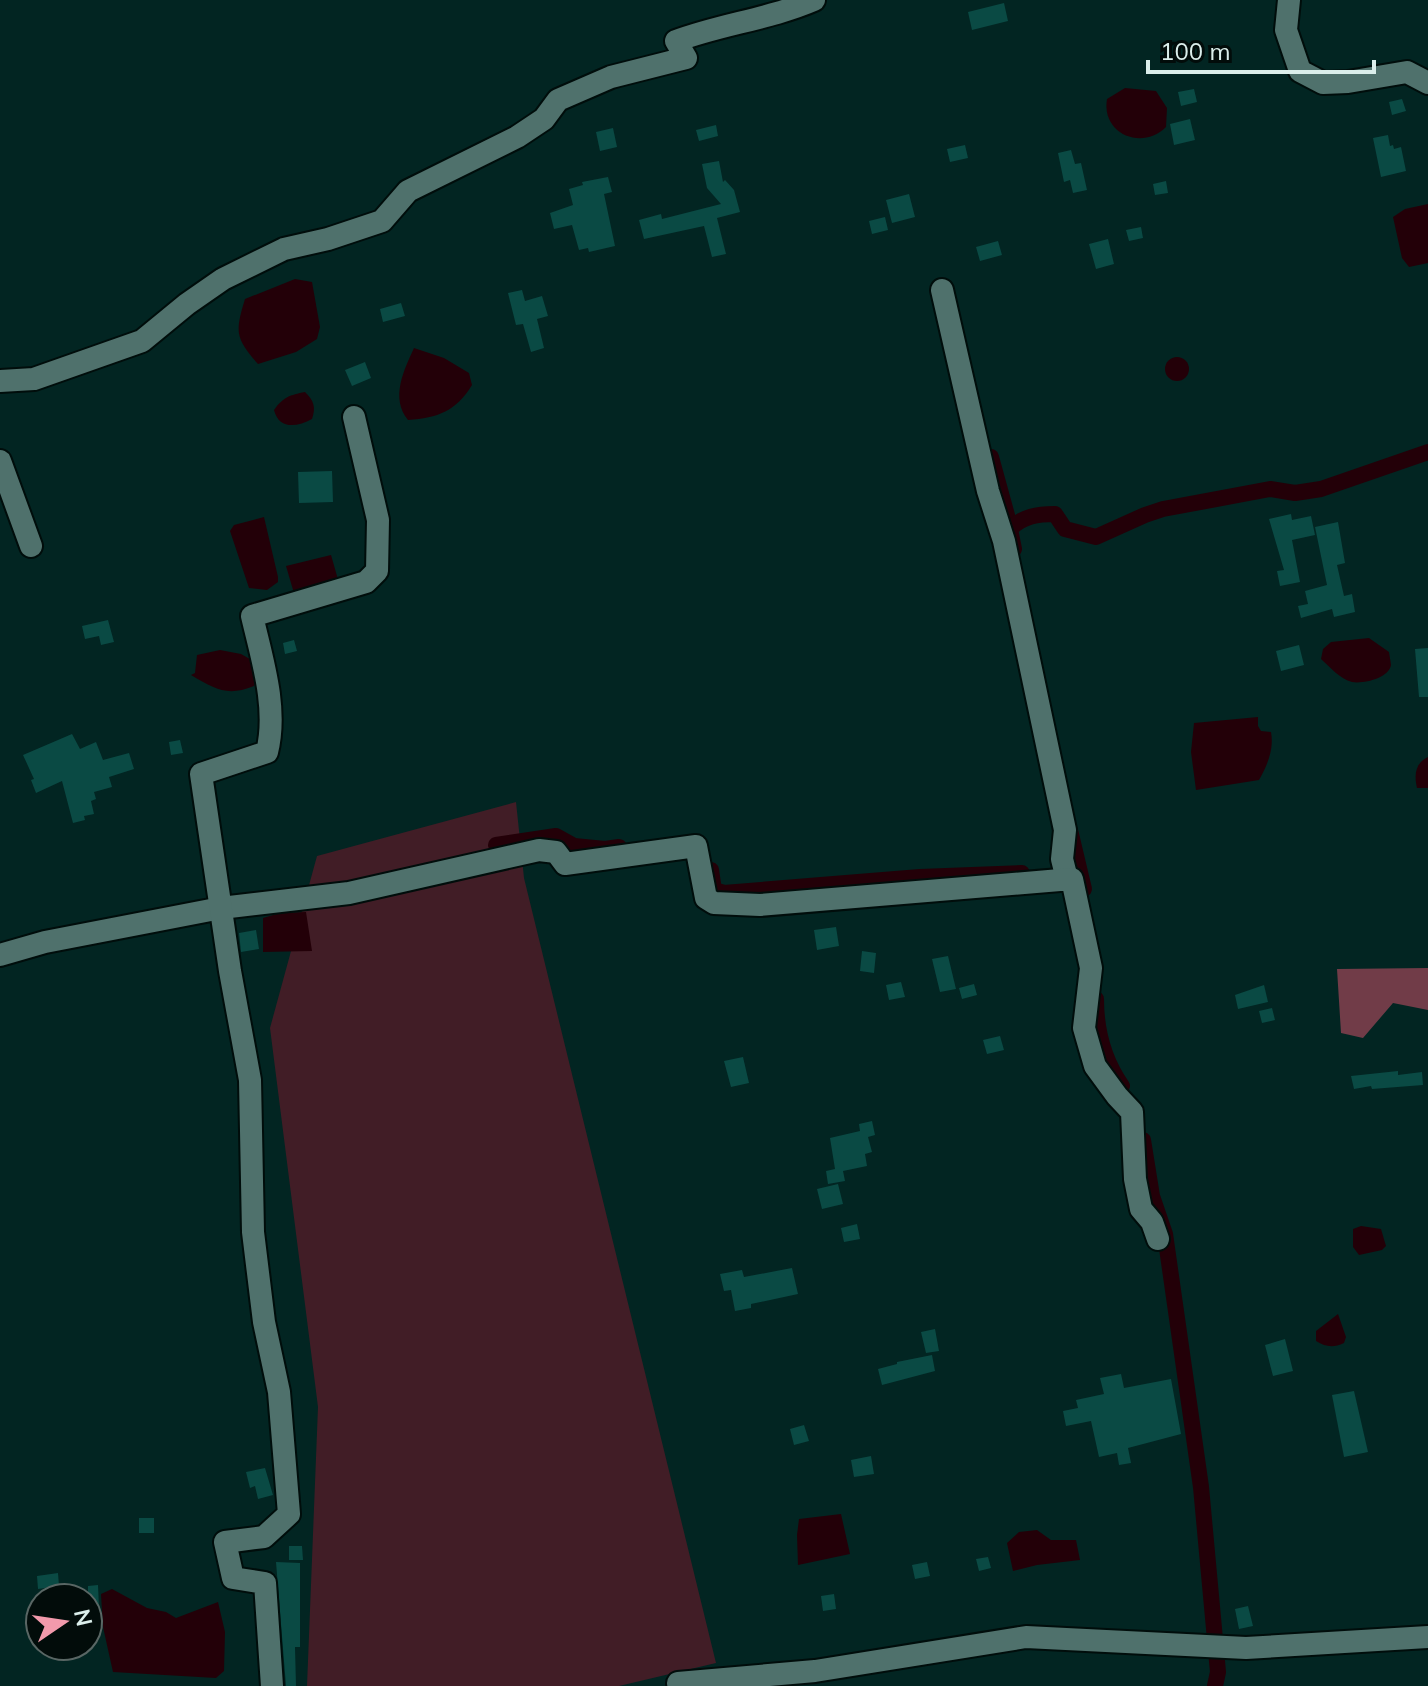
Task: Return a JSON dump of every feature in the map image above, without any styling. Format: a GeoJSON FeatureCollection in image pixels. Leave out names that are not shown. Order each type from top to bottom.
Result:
{"type":"FeatureCollection","features":[{"type":"Feature","properties":{"kind":"street"},"geometry":{"type":"LineString","coordinates":[[0,381],[34,379],[142,341],[223,279],[284,249],[328,239],[382,221],[408,191],[517,137],[544,119],[558,100],[611,77],[686,58],[676,41],[702,31],[783,13],[814,0]]}},
{"type":"Feature","properties":{"kind":"street"},"geometry":{"type":"LineString","coordinates":[[1289,0],[1286,30],[1300,71],[1323,83],[1407,72],[1428,83]]}},
{"type":"Feature","properties":{"kind":"street"},"geometry":{"type":"LineString","coordinates":[[942,290],[988,491],[1004,541],[1065,830],[1065,872],[1072,879],[1091,968],[1084,1028],[1095,1066],[1132,1112],[1135,1179],[1141,1209],[1152,1222],[1158,1239]]}},
{"type":"Feature","properties":{"kind":"street"},"geometry":{"type":"LineString","coordinates":[[272,1686],[265,1583],[233,1578],[225,1542],[264,1537],[289,1514],[279,1392],[264,1322],[253,1232],[250,1080],[201,774],[267,752],[272,731],[266,677],[252,616],[366,582],[377,571],[378,520],[354,417]]}},
{"type":"Feature","properties":{"kind":"street"},"geometry":{"type":"LineString","coordinates":[[0,461],[31,546]]}},
{"type":"Feature","properties":{"kind":"street"},"geometry":{"type":"LineString","coordinates":[[0,955],[45,942],[221,908],[349,893],[539,850],[556,852],[565,864],[696,846],[706,898],[714,903],[760,905],[1065,872]]}},
{"type":"Feature","properties":{"kind":"street"},"geometry":{"type":"LineString","coordinates":[[678,1683],[815,1671],[1026,1637],[1246,1648],[1428,1637]]}},
{"type":"Feature","properties":{"kind":"shaded area"},"geometry":{"type":"Polygon","coordinates":[[[1125,88],[1156,91],[1167,108],[1166,127],[1146,138],[1135,138],[1117,130],[1110,122],[1107,99],[1125,88]]]}},
{"type":"Feature","properties":{"kind":"shaded area"},"geometry":{"type":"Polygon","coordinates":[[[1428,204],[1428,263],[1409,267],[1402,258],[1393,217],[1405,209],[1428,204]]]}},
{"type":"Feature","properties":{"kind":"shaded area"},"geometry":{"type":"Polygon","coordinates":[[[295,279],[312,282],[320,327],[317,339],[296,352],[258,364],[245,348],[239,334],[245,299],[295,279]]]}},
{"type":"Feature","properties":{"kind":"shaded area"},"geometry":{"type":"Polygon","coordinates":[[[414,348],[444,358],[469,373],[472,385],[445,412],[408,420],[399,393],[414,348]]]}},
{"type":"Feature","properties":{"kind":"shaded area"},"geometry":{"type":"Polygon","coordinates":[[[1177,357],[1185,361],[1189,369],[1185,377],[1177,381],[1169,377],[1165,369],[1169,361],[1177,357]]]}},
{"type":"Feature","properties":{"kind":"shaded area"},"geometry":{"type":"Polygon","coordinates":[[[305,392],[313,404],[312,419],[295,425],[280,421],[274,410],[277,406],[287,397],[305,392]]]}},
{"type":"Feature","properties":{"kind":"shaded area"},"geometry":{"type":"Polygon","coordinates":[[[264,517],[278,577],[278,582],[267,590],[249,588],[230,531],[234,525],[264,517]]]}},
{"type":"Feature","properties":{"kind":"shaded area"},"geometry":{"type":"Polygon","coordinates":[[[331,555],[339,583],[296,600],[286,566],[331,555]]]}},
{"type":"Feature","properties":{"kind":"shaded area"},"geometry":{"type":"Polygon","coordinates":[[[1369,638],[1389,652],[1391,662],[1389,670],[1375,679],[1352,682],[1321,659],[1323,649],[1331,642],[1369,638]]]}},
{"type":"Feature","properties":{"kind":"shaded area"},"geometry":{"type":"Polygon","coordinates":[[[220,650],[241,654],[257,663],[258,677],[254,686],[236,691],[221,690],[191,675],[195,673],[197,655],[220,650]]]}},
{"type":"Feature","properties":{"kind":"shaded area"},"geometry":{"type":"Polygon","coordinates":[[[1258,717],[1261,731],[1271,732],[1272,738],[1270,756],[1259,780],[1196,790],[1191,752],[1194,723],[1258,717]]]}},
{"type":"Feature","properties":{"kind":"shaded area"},"geometry":{"type":"Polygon","coordinates":[[[1428,757],[1428,788],[1417,788],[1416,770],[1428,757]]]}},
{"type":"Feature","properties":{"kind":"shaded area"},"geometry":{"type":"Polygon","coordinates":[[[516,802],[524,878],[716,1663],[619,1686],[307,1686],[318,1407],[270,1028],[317,856],[516,802]]]}},
{"type":"Feature","properties":{"kind":"shaded area"},"geometry":{"type":"Polygon","coordinates":[[[306,912],[312,951],[263,952],[263,918],[280,913],[306,912]]]}},
{"type":"Feature","properties":{"kind":"shaded area"},"geometry":{"type":"Polygon","coordinates":[[[1428,968],[1428,1010],[1393,1003],[1363,1038],[1341,1033],[1337,969],[1428,968]]]}},
{"type":"Feature","properties":{"kind":"shaded area"},"geometry":{"type":"Polygon","coordinates":[[[1361,1226],[1381,1229],[1386,1246],[1382,1250],[1359,1255],[1353,1247],[1353,1229],[1361,1226]]]}},
{"type":"Feature","properties":{"kind":"shaded area"},"geometry":{"type":"Polygon","coordinates":[[[1338,1314],[1346,1337],[1344,1343],[1330,1346],[1316,1341],[1316,1331],[1338,1314]]]}},
{"type":"Feature","properties":{"kind":"shaded area"},"geometry":{"type":"Polygon","coordinates":[[[841,1514],[850,1554],[798,1565],[799,1519],[841,1514]]]}},
{"type":"Feature","properties":{"kind":"shaded area"},"geometry":{"type":"Polygon","coordinates":[[[1037,1530],[1051,1540],[1076,1540],[1080,1560],[1013,1571],[1007,1543],[1019,1532],[1037,1530]]]}},
{"type":"Feature","properties":{"kind":"shaded area"},"geometry":{"type":"Polygon","coordinates":[[[112,1589],[147,1608],[166,1612],[176,1618],[218,1602],[225,1632],[224,1671],[216,1678],[113,1672],[104,1632],[104,1593],[112,1589]]]}},
{"type":"Feature","properties":{"kind":"building"},"geometry":{"type":"Polygon","coordinates":[[[1004,3],[1008,21],[972,30],[968,12],[1004,3]]]}},
{"type":"Feature","properties":{"kind":"building"},"geometry":{"type":"Polygon","coordinates":[[[1194,89],[1197,102],[1181,106],[1178,92],[1194,89]]]}},
{"type":"Feature","properties":{"kind":"building"},"geometry":{"type":"Polygon","coordinates":[[[1402,99],[1406,111],[1392,115],[1389,102],[1402,99]]]}},
{"type":"Feature","properties":{"kind":"building"},"geometry":{"type":"Polygon","coordinates":[[[1190,119],[1195,140],[1174,145],[1170,124],[1190,119]]]}},
{"type":"Feature","properties":{"kind":"building"},"geometry":{"type":"Polygon","coordinates":[[[716,125],[718,136],[699,141],[696,130],[716,125]]]}},
{"type":"Feature","properties":{"kind":"building"},"geometry":{"type":"Polygon","coordinates":[[[613,128],[617,147],[600,151],[596,132],[613,128]]]}},
{"type":"Feature","properties":{"kind":"building"},"geometry":{"type":"Polygon","coordinates":[[[1388,135],[1390,146],[1393,145],[1394,149],[1401,147],[1406,171],[1381,177],[1373,138],[1388,135]]]}},
{"type":"Feature","properties":{"kind":"building"},"geometry":{"type":"Polygon","coordinates":[[[965,145],[968,158],[950,162],[947,149],[965,145]]]}},
{"type":"Feature","properties":{"kind":"building"},"geometry":{"type":"Polygon","coordinates":[[[1071,150],[1075,164],[1081,163],[1087,190],[1073,193],[1070,180],[1064,182],[1058,153],[1071,150]]]}},
{"type":"Feature","properties":{"kind":"building"},"geometry":{"type":"Polygon","coordinates":[[[719,161],[723,182],[725,180],[734,190],[740,212],[717,218],[726,254],[712,257],[704,226],[644,239],[639,220],[661,214],[662,219],[721,204],[707,188],[702,164],[719,161]]]}},
{"type":"Feature","properties":{"kind":"building"},"geometry":{"type":"Polygon","coordinates":[[[608,177],[612,192],[604,194],[615,246],[589,252],[588,248],[579,250],[572,225],[554,229],[550,213],[573,205],[569,189],[583,185],[582,182],[608,177]]]}},
{"type":"Feature","properties":{"kind":"building"},"geometry":{"type":"Polygon","coordinates":[[[1166,181],[1168,193],[1155,195],[1153,184],[1166,181]]]}},
{"type":"Feature","properties":{"kind":"building"},"geometry":{"type":"Polygon","coordinates":[[[909,194],[915,217],[892,223],[886,200],[909,194]]]}},
{"type":"Feature","properties":{"kind":"building"},"geometry":{"type":"Polygon","coordinates":[[[885,217],[888,230],[872,234],[869,221],[885,217]]]}},
{"type":"Feature","properties":{"kind":"building"},"geometry":{"type":"Polygon","coordinates":[[[1141,227],[1143,238],[1129,241],[1126,230],[1141,227]]]}},
{"type":"Feature","properties":{"kind":"building"},"geometry":{"type":"Polygon","coordinates":[[[1108,239],[1114,264],[1096,269],[1089,244],[1108,239]]]}},
{"type":"Feature","properties":{"kind":"building"},"geometry":{"type":"Polygon","coordinates":[[[998,241],[1002,255],[980,261],[976,247],[998,241]]]}},
{"type":"Feature","properties":{"kind":"building"},"geometry":{"type":"Polygon","coordinates":[[[522,290],[525,301],[542,296],[548,316],[537,319],[544,348],[531,352],[523,324],[516,325],[508,293],[522,290]]]}},
{"type":"Feature","properties":{"kind":"building"},"geometry":{"type":"Polygon","coordinates":[[[401,303],[405,316],[383,322],[380,309],[401,303]]]}},
{"type":"Feature","properties":{"kind":"building"},"geometry":{"type":"Polygon","coordinates":[[[365,362],[371,378],[352,386],[345,370],[365,362]]]}},
{"type":"Feature","properties":{"kind":"building"},"geometry":{"type":"Polygon","coordinates":[[[332,471],[333,502],[299,503],[298,472],[332,471]]]}},
{"type":"Feature","properties":{"kind":"building"},"geometry":{"type":"Polygon","coordinates":[[[1291,514],[1292,520],[1311,516],[1315,535],[1292,540],[1300,582],[1280,586],[1277,571],[1284,570],[1269,519],[1291,514]]]}},
{"type":"Feature","properties":{"kind":"building"},"geometry":{"type":"Polygon","coordinates":[[[1338,522],[1345,563],[1337,565],[1344,596],[1352,594],[1355,612],[1334,617],[1332,609],[1301,618],[1298,606],[1308,604],[1305,591],[1327,585],[1315,527],[1338,522]]]}},
{"type":"Feature","properties":{"kind":"building"},"geometry":{"type":"Polygon","coordinates":[[[108,620],[114,642],[101,645],[99,636],[85,639],[82,626],[108,620]]]}},
{"type":"Feature","properties":{"kind":"building"},"geometry":{"type":"Polygon","coordinates":[[[294,640],[297,651],[285,654],[283,643],[294,640]]]}},
{"type":"Feature","properties":{"kind":"building"},"geometry":{"type":"Polygon","coordinates":[[[1299,645],[1304,665],[1281,671],[1276,651],[1299,645]]]}},
{"type":"Feature","properties":{"kind":"building"},"geometry":{"type":"Polygon","coordinates":[[[1428,648],[1428,697],[1419,697],[1415,649],[1428,648]]]}},
{"type":"Feature","properties":{"kind":"building"},"geometry":{"type":"Polygon","coordinates":[[[72,734],[80,749],[96,742],[103,760],[129,753],[134,769],[109,777],[112,787],[94,792],[96,799],[91,801],[94,814],[73,823],[62,781],[36,793],[31,780],[34,779],[23,755],[72,734]]]}},
{"type":"Feature","properties":{"kind":"building"},"geometry":{"type":"Polygon","coordinates":[[[180,740],[183,753],[171,755],[169,742],[180,740]]]}},
{"type":"Feature","properties":{"kind":"building"},"geometry":{"type":"Polygon","coordinates":[[[836,927],[839,946],[817,950],[814,930],[836,927]]]}},
{"type":"Feature","properties":{"kind":"building"},"geometry":{"type":"Polygon","coordinates":[[[256,930],[259,949],[241,952],[239,933],[256,930]]]}},
{"type":"Feature","properties":{"kind":"building"},"geometry":{"type":"Polygon","coordinates":[[[862,951],[876,953],[874,973],[860,971],[862,951]]]}},
{"type":"Feature","properties":{"kind":"building"},"geometry":{"type":"Polygon","coordinates":[[[948,956],[956,989],[940,992],[932,959],[948,956]]]}},
{"type":"Feature","properties":{"kind":"building"},"geometry":{"type":"Polygon","coordinates":[[[901,982],[905,997],[889,1000],[886,985],[901,982]]]}},
{"type":"Feature","properties":{"kind":"building"},"geometry":{"type":"Polygon","coordinates":[[[974,984],[977,995],[962,999],[959,988],[974,984]]]}},
{"type":"Feature","properties":{"kind":"building"},"geometry":{"type":"Polygon","coordinates":[[[1264,985],[1268,1002],[1238,1009],[1235,995],[1264,985]]]}},
{"type":"Feature","properties":{"kind":"building"},"geometry":{"type":"Polygon","coordinates":[[[1272,1008],[1275,1020],[1262,1023],[1259,1011],[1272,1008]]]}},
{"type":"Feature","properties":{"kind":"building"},"geometry":{"type":"Polygon","coordinates":[[[1000,1036],[1004,1050],[987,1054],[983,1040],[1000,1036]]]}},
{"type":"Feature","properties":{"kind":"building"},"geometry":{"type":"Polygon","coordinates":[[[743,1057],[749,1083],[731,1087],[724,1061],[743,1057]]]}},
{"type":"Feature","properties":{"kind":"building"},"geometry":{"type":"Polygon","coordinates":[[[1398,1071],[1398,1075],[1422,1072],[1423,1085],[1354,1089],[1351,1076],[1398,1071]]]}},
{"type":"Feature","properties":{"kind":"building"},"geometry":{"type":"Polygon","coordinates":[[[872,1121],[875,1135],[868,1137],[872,1152],[865,1154],[867,1166],[843,1171],[845,1181],[828,1184],[826,1171],[835,1169],[830,1138],[860,1131],[859,1124],[872,1121]]]}},
{"type":"Feature","properties":{"kind":"building"},"geometry":{"type":"Polygon","coordinates":[[[838,1184],[843,1204],[822,1209],[817,1189],[838,1184]]]}},
{"type":"Feature","properties":{"kind":"building"},"geometry":{"type":"Polygon","coordinates":[[[857,1224],[860,1239],[844,1242],[841,1228],[857,1224]]]}},
{"type":"Feature","properties":{"kind":"building"},"geometry":{"type":"Polygon","coordinates":[[[792,1268],[798,1294],[751,1304],[751,1308],[735,1311],[731,1290],[724,1291],[720,1274],[742,1270],[744,1277],[792,1268]]]}},
{"type":"Feature","properties":{"kind":"building"},"geometry":{"type":"Polygon","coordinates":[[[935,1329],[939,1351],[926,1353],[921,1332],[935,1329]]]}},
{"type":"Feature","properties":{"kind":"building"},"geometry":{"type":"Polygon","coordinates":[[[1285,1339],[1293,1371],[1273,1376],[1265,1345],[1285,1339]]]}},
{"type":"Feature","properties":{"kind":"building"},"geometry":{"type":"Polygon","coordinates":[[[932,1355],[935,1371],[882,1385],[878,1369],[932,1355]]]}},
{"type":"Feature","properties":{"kind":"building"},"geometry":{"type":"Polygon","coordinates":[[[1121,1374],[1124,1388],[1171,1379],[1181,1434],[1128,1448],[1131,1463],[1119,1465],[1117,1453],[1099,1457],[1091,1421],[1066,1426],[1063,1411],[1078,1408],[1076,1400],[1104,1394],[1100,1378],[1121,1374]]]}},
{"type":"Feature","properties":{"kind":"building"},"geometry":{"type":"Polygon","coordinates":[[[1354,1391],[1368,1452],[1344,1457],[1332,1395],[1354,1391]]]}},
{"type":"Feature","properties":{"kind":"building"},"geometry":{"type":"Polygon","coordinates":[[[804,1425],[809,1441],[794,1445],[790,1429],[804,1425]]]}},
{"type":"Feature","properties":{"kind":"building"},"geometry":{"type":"Polygon","coordinates":[[[871,1456],[874,1474],[854,1477],[851,1460],[871,1456]]]}},
{"type":"Feature","properties":{"kind":"building"},"geometry":{"type":"Polygon","coordinates":[[[265,1468],[273,1495],[258,1499],[255,1486],[250,1488],[246,1472],[265,1468]]]}},
{"type":"Feature","properties":{"kind":"building"},"geometry":{"type":"Polygon","coordinates":[[[139,1518],[154,1518],[154,1533],[139,1533],[139,1518]]]}},
{"type":"Feature","properties":{"kind":"building"},"geometry":{"type":"Polygon","coordinates":[[[289,1546],[302,1546],[303,1560],[289,1560],[289,1546]]]}},
{"type":"Feature","properties":{"kind":"building"},"geometry":{"type":"Polygon","coordinates":[[[988,1557],[991,1568],[979,1571],[976,1559],[988,1557]]]}},
{"type":"Feature","properties":{"kind":"building"},"geometry":{"type":"Polygon","coordinates":[[[276,1562],[300,1563],[300,1647],[295,1647],[296,1686],[286,1686],[276,1562]]]}},
{"type":"Feature","properties":{"kind":"building"},"geometry":{"type":"Polygon","coordinates":[[[927,1562],[930,1576],[915,1579],[912,1565],[927,1562]]]}},
{"type":"Feature","properties":{"kind":"building"},"geometry":{"type":"Polygon","coordinates":[[[58,1573],[59,1582],[37,1582],[37,1576],[58,1573]]]}},
{"type":"Feature","properties":{"kind":"building"},"geometry":{"type":"Polygon","coordinates":[[[834,1594],[836,1609],[823,1611],[821,1596],[834,1594]]]}},
{"type":"Feature","properties":{"kind":"building"},"geometry":{"type":"Polygon","coordinates":[[[1248,1606],[1253,1626],[1239,1629],[1235,1609],[1248,1606]]]}},
{"type":"Feature","properties":{"kind":"waterway"},"geometry":{"type":"LineString","coordinates":[[1014,549],[1010,529],[1031,517],[1055,514],[1065,529],[1096,537],[1163,509],[1270,489],[1295,493],[1321,489],[1428,452]]}},
{"type":"Feature","properties":{"kind":"waterway"},"geometry":{"type":"LineString","coordinates":[[991,457],[1008,519]]}},
{"type":"Feature","properties":{"kind":"waterway"},"geometry":{"type":"LineString","coordinates":[[1070,830],[1084,889]]}},
{"type":"Feature","properties":{"kind":"waterway"},"geometry":{"type":"LineString","coordinates":[[496,845],[556,836],[574,846],[619,847]]}},
{"type":"Feature","properties":{"kind":"waterway"},"geometry":{"type":"LineString","coordinates":[[711,870],[714,890],[724,893],[920,877],[1022,873]]}},
{"type":"Feature","properties":{"kind":"waterway"},"geometry":{"type":"LineString","coordinates":[[1096,999],[1102,1044],[1122,1086]]}},
{"type":"Feature","properties":{"kind":"waterway"},"geometry":{"type":"LineString","coordinates":[[1143,1140],[1152,1196],[1165,1234],[1201,1487],[1218,1672],[1215,1686]]}}]}
